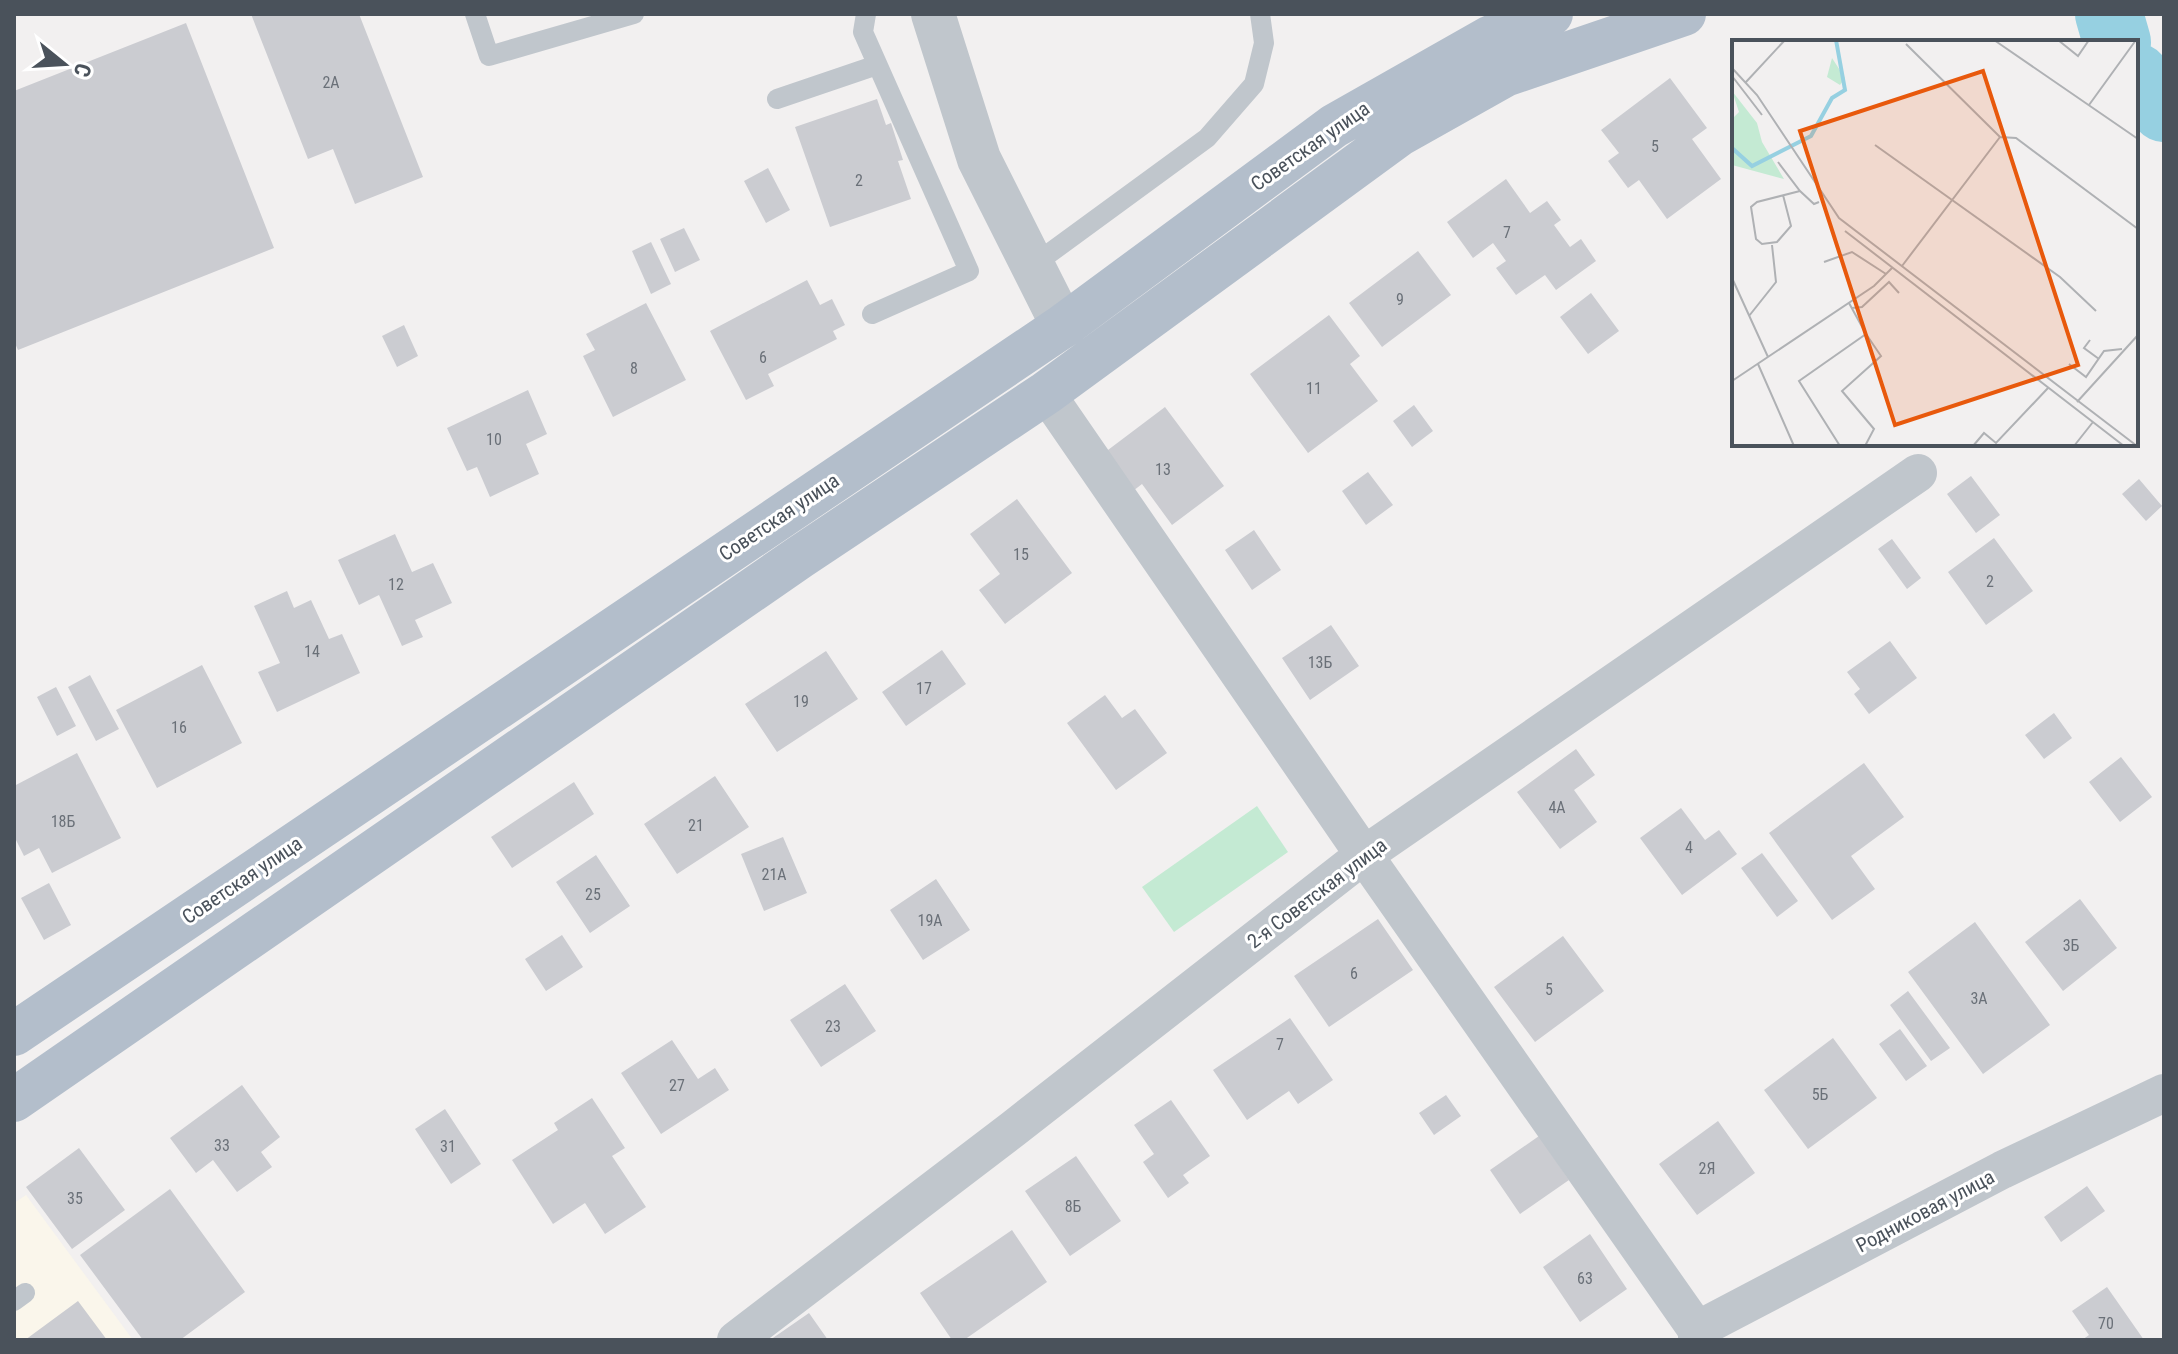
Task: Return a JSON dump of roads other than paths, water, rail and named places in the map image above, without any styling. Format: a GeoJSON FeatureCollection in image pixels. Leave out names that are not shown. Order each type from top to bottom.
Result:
{"type":"FeatureCollection","features":[{"type":"Feature","properties":{"kind":"main road","name":"Советская улица"},"geometry":{"type":"LineString","coordinates":[[14,1034],[1063,326],[1334,126],[1491,37],[1551,14]]}},
{"type":"Feature","properties":{"kind":"main road"},"geometry":{"type":"LineString","coordinates":[[14,1100],[800,557],[1046,393],[1400,134],[1505,75],[1684,14]]}},
{"type":"Feature","properties":{"kind":"street"},"geometry":{"type":"LineString","coordinates":[[933,14],[979,159],[1063,326]]}},
{"type":"Feature","properties":{"kind":"street"},"geometry":{"type":"LineString","coordinates":[[1046,393],[1697,1335]]}},
{"type":"Feature","properties":{"kind":"street","name":"2-я Советская улица"},"geometry":{"type":"LineString","coordinates":[[736,1340],[1364,855],[1918,473]]}},
{"type":"Feature","properties":{"kind":"street","name":"Родниковая улица"},"geometry":{"type":"LineString","coordinates":[[1697,1335],[2002,1170],[2164,1093]]}},
{"type":"Feature","properties":{"kind":"lane"},"geometry":{"type":"LineString","coordinates":[[475,14],[489,56],[634,14]]}},
{"type":"Feature","properties":{"kind":"lane"},"geometry":{"type":"LineString","coordinates":[[866,14],[863,32],[969,271],[872,314]]}},
{"type":"Feature","properties":{"kind":"lane"},"geometry":{"type":"LineString","coordinates":[[1032,266],[1207,138],[1254,84],[1264,43],[1260,14]]}},
{"type":"Feature","properties":{"kind":"lane"},"geometry":{"type":"LineString","coordinates":[[777,99],[877,65]]}},
{"type":"Feature","properties":{"kind":"waterway"},"geometry":{"type":"LineString","coordinates":[[2109,14],[2116,40]]}},
{"type":"Feature","properties":{"kind":"waterway"},"geometry":{"type":"LineString","coordinates":[[2138,79],[2164,108]]}}]}
